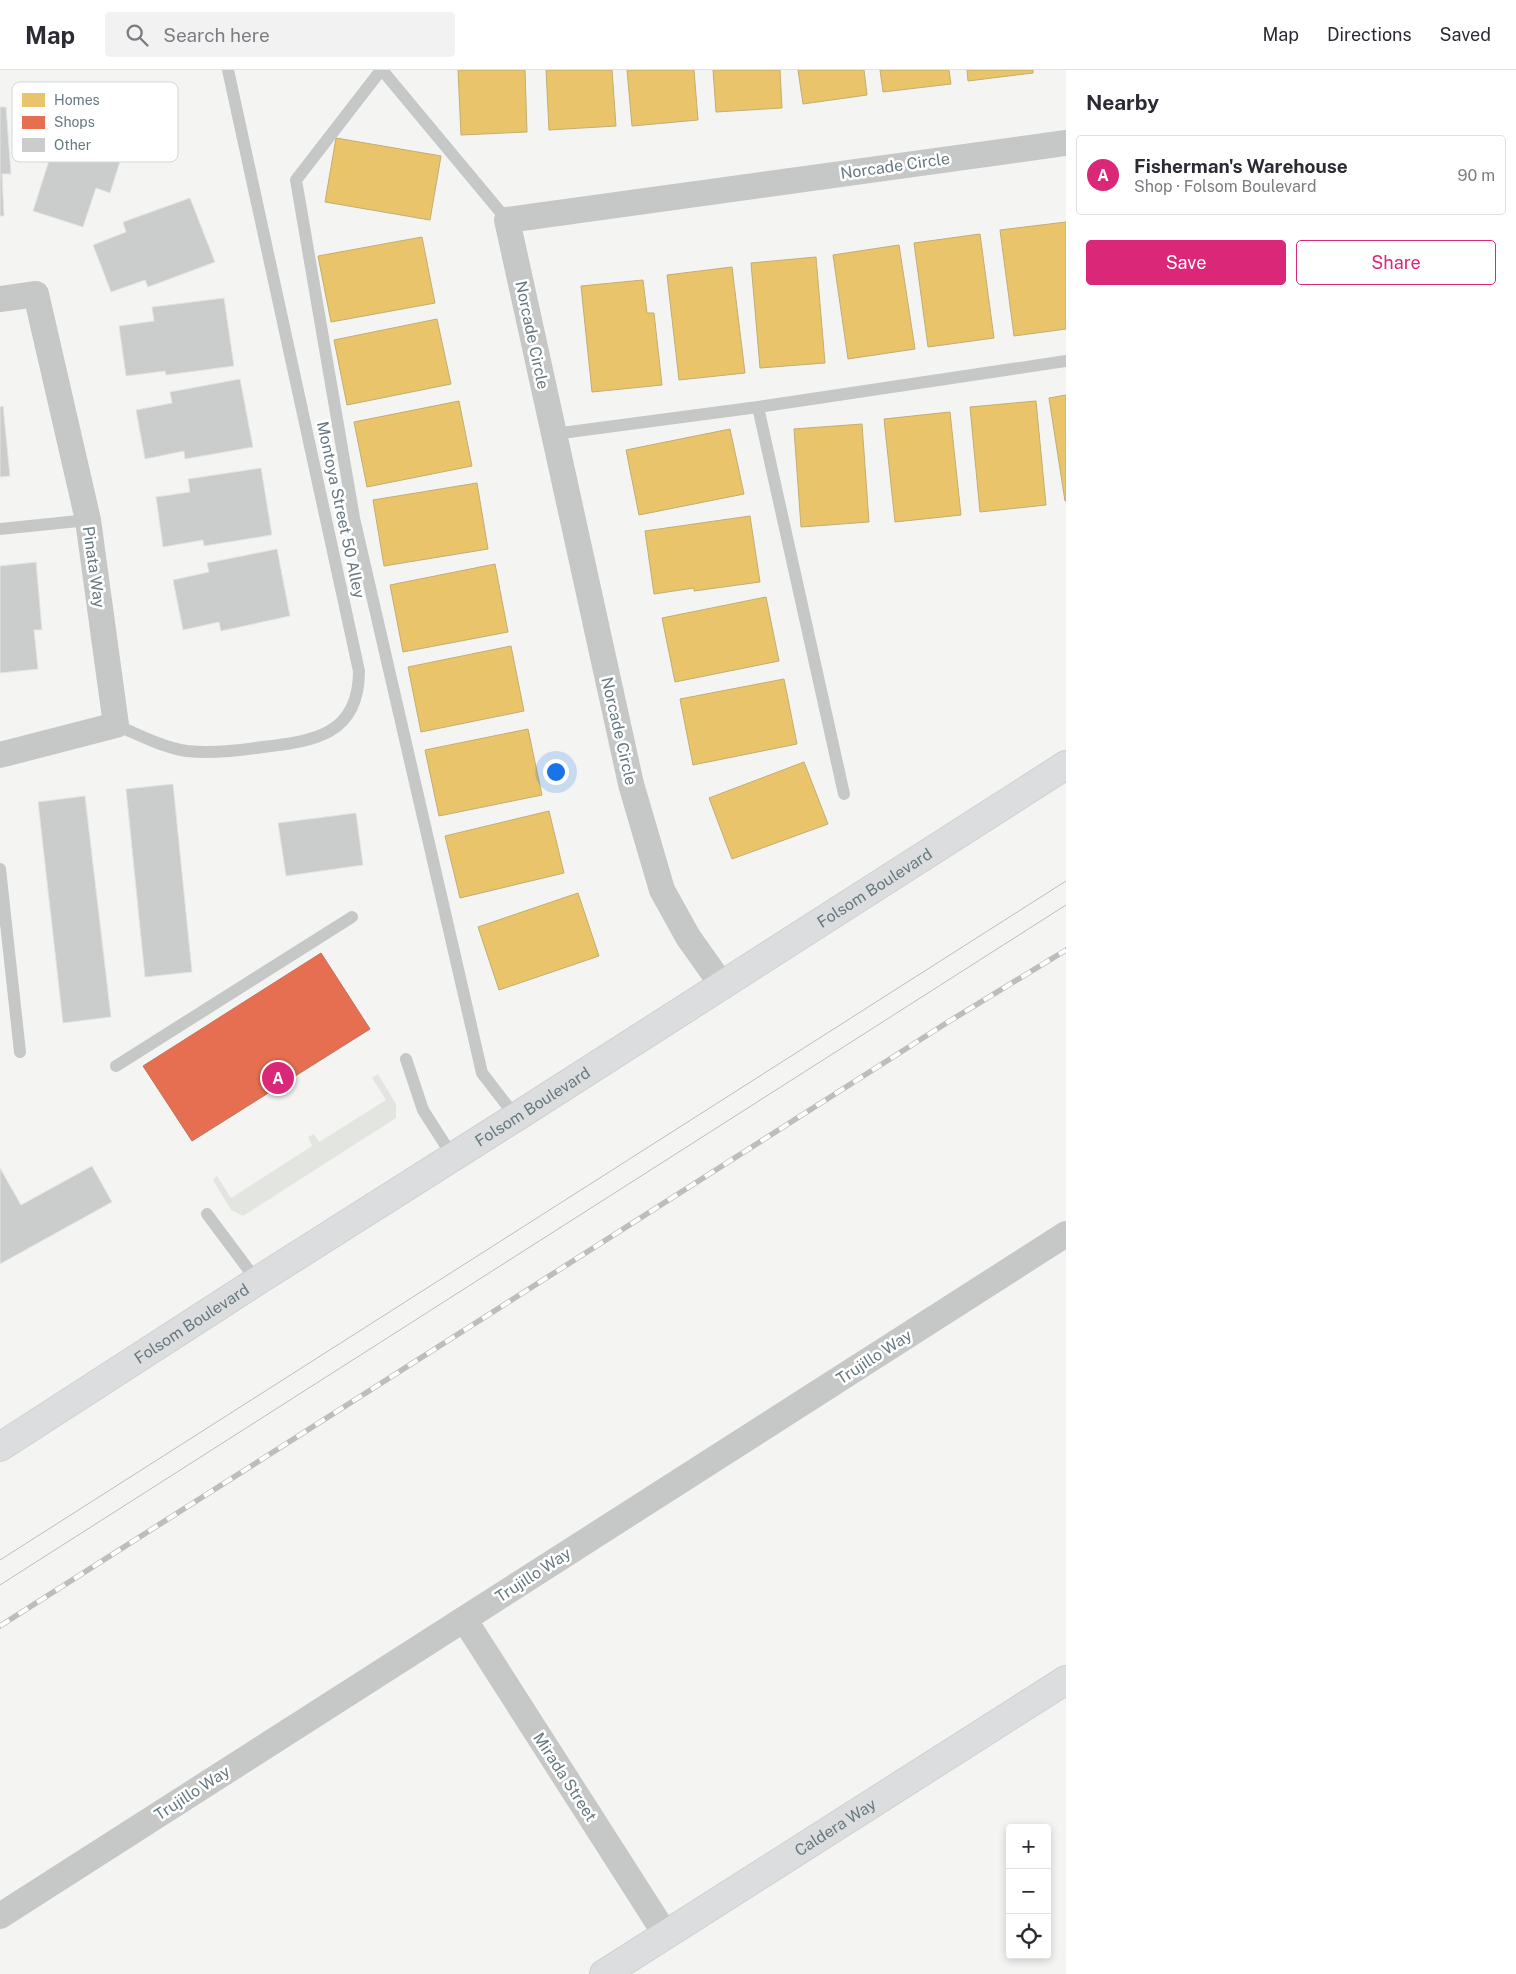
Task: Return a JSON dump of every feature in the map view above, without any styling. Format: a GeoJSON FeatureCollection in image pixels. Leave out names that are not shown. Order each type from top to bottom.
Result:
{"type":"FeatureCollection","features":[{"type":"Feature","properties":{"kind":"main road","name":"Folsom Boulevard"},"geometry":{"type":"LineString","coordinates":[[0,1447],[1066,765]]}},
{"type":"Feature","properties":{"kind":"main road","name":"Caldera Way"},"geometry":{"type":"LineString","coordinates":[[604,1974],[1066,1680]]}},
{"type":"Feature","properties":{"kind":"street","name":"Norcade Circle"},"geometry":{"type":"LineString","coordinates":[[722,985],[688,937],[662,890],[631,784],[507,220],[1066,143]]}},
{"type":"Feature","properties":{"kind":"street","name":"Pinata Way"},"geometry":{"type":"LineString","coordinates":[[0,299],[36,294],[88,520],[116,725]]}},
{"type":"Feature","properties":{"kind":"street"},"geometry":{"type":"LineString","coordinates":[[0,755],[116,725]]}},
{"type":"Feature","properties":{"kind":"street","name":"Trujillo Way"},"geometry":{"type":"LineString","coordinates":[[0,1916],[1066,1234]]}},
{"type":"Feature","properties":{"kind":"street","name":"Mirada Street"},"geometry":{"type":"LineString","coordinates":[[464,1619],[666,1935]]}},
{"type":"Feature","properties":{"kind":"lane","name":"Montoya Street 50 Alley"},"geometry":{"type":"LineString","coordinates":[[116,725],[166,746],[201,752],[231,752],[302,742],[323,736],[341,722],[354,705],[359,683],[359,671],[228,70]]}},
{"type":"Feature","properties":{"kind":"lane"},"geometry":{"type":"LineString","coordinates":[[507,220],[382,70],[296,180],[354,518],[482,1073],[516,1118]]}},
{"type":"Feature","properties":{"kind":"lane"},"geometry":{"type":"LineString","coordinates":[[554,434],[758,408],[1066,361]]}},
{"type":"Feature","properties":{"kind":"lane"},"geometry":{"type":"LineString","coordinates":[[758,408],[844,794]]}},
{"type":"Feature","properties":{"kind":"lane"},"geometry":{"type":"LineString","coordinates":[[0,529],[51,522],[88,520]]}},
{"type":"Feature","properties":{"kind":"lane"},"geometry":{"type":"LineString","coordinates":[[0,869],[20,1052]]}},
{"type":"Feature","properties":{"kind":"lane"},"geometry":{"type":"LineString","coordinates":[[116,1066],[352,917]]}},
{"type":"Feature","properties":{"kind":"lane"},"geometry":{"type":"LineString","coordinates":[[406,1059],[423,1110],[453,1157]]}},
{"type":"Feature","properties":{"kind":"lane"},"geometry":{"type":"LineString","coordinates":[[207,1214],[257,1281]]}},
{"type":"Feature","properties":{"kind":"shaded area"},"geometry":{"type":"Polygon","coordinates":[[[378,1074],[396,1104],[396,1118],[243,1216],[231,1210],[213,1180],[217,1176],[231,1198],[312,1146],[308,1137],[314,1134],[319,1142],[386,1100],[372,1078],[378,1074]]]}},
{"type":"Feature","properties":{"kind":"building: Homes"},"geometry":{"type":"Polygon","coordinates":[[[458,70],[525,70],[527,132],[461,135],[458,70]]]}},
{"type":"Feature","properties":{"kind":"building: Homes"},"geometry":{"type":"Polygon","coordinates":[[[546,70],[612,70],[616,126],[549,130],[546,70]]]}},
{"type":"Feature","properties":{"kind":"building: Homes"},"geometry":{"type":"Polygon","coordinates":[[[627,70],[694,70],[698,120],[632,126],[627,70]]]}},
{"type":"Feature","properties":{"kind":"building: Homes"},"geometry":{"type":"Polygon","coordinates":[[[713,70],[780,70],[782,108],[716,112],[713,70]]]}},
{"type":"Feature","properties":{"kind":"building: Homes"},"geometry":{"type":"Polygon","coordinates":[[[798,70],[864,70],[867,95],[803,104],[798,70]]]}},
{"type":"Feature","properties":{"kind":"building: Homes"},"geometry":{"type":"Polygon","coordinates":[[[880,70],[949,70],[951,84],[883,92],[880,70]]]}},
{"type":"Feature","properties":{"kind":"building: Homes"},"geometry":{"type":"Polygon","coordinates":[[[967,70],[1033,70],[1033,73],[968,81],[967,70]]]}},
{"type":"Feature","properties":{"kind":"building: Homes"},"geometry":{"type":"Polygon","coordinates":[[[336,138],[441,156],[430,220],[325,202],[336,138]]]}},
{"type":"Feature","properties":{"kind":"building: Homes"},"geometry":{"type":"Polygon","coordinates":[[[1066,222],[1066,329],[1014,336],[1000,230],[1066,222]]]}},
{"type":"Feature","properties":{"kind":"building: Homes"},"geometry":{"type":"Polygon","coordinates":[[[980,234],[994,338],[928,347],[914,243],[980,234]]]}},
{"type":"Feature","properties":{"kind":"building: Homes"},"geometry":{"type":"Polygon","coordinates":[[[422,237],[435,303],[331,322],[318,256],[422,237]]]}},
{"type":"Feature","properties":{"kind":"building: Homes"},"geometry":{"type":"Polygon","coordinates":[[[899,245],[915,349],[848,359],[833,255],[899,245]]]}},
{"type":"Feature","properties":{"kind":"building: Homes"},"geometry":{"type":"Polygon","coordinates":[[[816,257],[825,363],[760,368],[751,263],[816,257]]]}},
{"type":"Feature","properties":{"kind":"building: Homes"},"geometry":{"type":"Polygon","coordinates":[[[732,267],[745,373],[679,380],[667,275],[732,267]]]}},
{"type":"Feature","properties":{"kind":"building: Homes"},"geometry":{"type":"Polygon","coordinates":[[[643,280],[647,313],[654,313],[662,385],[592,392],[581,286],[643,280]]]}},
{"type":"Feature","properties":{"kind":"building: Homes"},"geometry":{"type":"Polygon","coordinates":[[[437,319],[451,384],[347,405],[334,340],[437,319]]]}},
{"type":"Feature","properties":{"kind":"building: Homes"},"geometry":{"type":"Polygon","coordinates":[[[1066,395],[1066,501],[1065,501],[1049,398],[1066,395]]]}},
{"type":"Feature","properties":{"kind":"building: Homes"},"geometry":{"type":"Polygon","coordinates":[[[459,401],[472,466],[367,487],[354,422],[459,401]]]}},
{"type":"Feature","properties":{"kind":"building: Homes"},"geometry":{"type":"Polygon","coordinates":[[[1036,401],[1046,505],[980,512],[970,407],[1036,401]]]}},
{"type":"Feature","properties":{"kind":"building: Homes"},"geometry":{"type":"Polygon","coordinates":[[[950,412],[961,515],[895,522],[884,419],[950,412]]]}},
{"type":"Feature","properties":{"kind":"building: Homes"},"geometry":{"type":"Polygon","coordinates":[[[862,424],[869,522],[801,527],[794,429],[862,424]]]}},
{"type":"Feature","properties":{"kind":"building: Homes"},"geometry":{"type":"Polygon","coordinates":[[[730,429],[744,494],[639,515],[626,450],[730,429]]]}},
{"type":"Feature","properties":{"kind":"building: Homes"},"geometry":{"type":"Polygon","coordinates":[[[477,483],[488,549],[384,566],[373,500],[477,483]]]}},
{"type":"Feature","properties":{"kind":"building: Homes"},"geometry":{"type":"Polygon","coordinates":[[[750,516],[760,582],[694,591],[694,588],[654,594],[645,531],[750,516]]]}},
{"type":"Feature","properties":{"kind":"building: Homes"},"geometry":{"type":"Polygon","coordinates":[[[495,564],[508,632],[403,652],[390,585],[495,564]]]}},
{"type":"Feature","properties":{"kind":"building: Homes"},"geometry":{"type":"Polygon","coordinates":[[[766,597],[779,661],[675,682],[662,618],[766,597]]]}},
{"type":"Feature","properties":{"kind":"building: Homes"},"geometry":{"type":"Polygon","coordinates":[[[511,646],[524,711],[421,732],[408,667],[511,646]]]}},
{"type":"Feature","properties":{"kind":"building: Homes"},"geometry":{"type":"Polygon","coordinates":[[[784,679],[797,744],[693,765],[680,699],[784,679]]]}},
{"type":"Feature","properties":{"kind":"building: Homes"},"geometry":{"type":"Polygon","coordinates":[[[528,729],[542,795],[439,816],[425,750],[528,729]]]}},
{"type":"Feature","properties":{"kind":"building: Homes"},"geometry":{"type":"Polygon","coordinates":[[[804,762],[828,824],[732,859],[709,798],[804,762]]]}},
{"type":"Feature","properties":{"kind":"building: Homes"},"geometry":{"type":"Polygon","coordinates":[[[549,811],[564,873],[460,898],[445,836],[549,811]]]}},
{"type":"Feature","properties":{"kind":"building: Homes"},"geometry":{"type":"Polygon","coordinates":[[[578,893],[599,956],[499,990],[478,927],[578,893]]]}},
{"type":"Feature","properties":{"kind":"building: Shops"},"geometry":{"type":"Polygon","coordinates":[[[321,953],[370,1029],[192,1141],[143,1066],[321,953]]]}},
{"type":"Feature","properties":{"kind":"building: Other"},"geometry":{"type":"Polygon","coordinates":[[[0,107],[6,107],[11,174],[2,174],[4,216],[0,216],[0,107]]]}},
{"type":"Feature","properties":{"kind":"building: Other"},"geometry":{"type":"Polygon","coordinates":[[[49,162],[120,162],[110,193],[96,188],[83,227],[33,211],[49,162]]]}},
{"type":"Feature","properties":{"kind":"building: Other"},"geometry":{"type":"Polygon","coordinates":[[[190,198],[215,262],[148,287],[145,280],[111,292],[93,245],[126,232],[123,222],[190,198]]]}},
{"type":"Feature","properties":{"kind":"building: Other"},"geometry":{"type":"Polygon","coordinates":[[[224,298],[234,366],[166,375],[165,371],[126,376],[119,326],[154,321],[152,307],[224,298]]]}},
{"type":"Feature","properties":{"kind":"building: Other"},"geometry":{"type":"Polygon","coordinates":[[[240,379],[253,447],[185,459],[184,451],[145,459],[136,410],[172,403],[170,392],[240,379]]]}},
{"type":"Feature","properties":{"kind":"building: Other"},"geometry":{"type":"Polygon","coordinates":[[[3,406],[10,476],[0,477],[0,407],[3,406]]]}},
{"type":"Feature","properties":{"kind":"building: Other"},"geometry":{"type":"Polygon","coordinates":[[[261,468],[272,535],[204,546],[203,540],[163,547],[156,497],[190,492],[188,479],[261,468]]]}},
{"type":"Feature","properties":{"kind":"building: Other"},"geometry":{"type":"Polygon","coordinates":[[[277,549],[290,616],[221,631],[219,622],[183,630],[173,580],[209,572],[207,563],[277,549]]]}},
{"type":"Feature","properties":{"kind":"building: Other"},"geometry":{"type":"Polygon","coordinates":[[[36,562],[42,630],[34,630],[38,669],[0,673],[0,566],[36,562]]]}},
{"type":"Feature","properties":{"kind":"building: Other"},"geometry":{"type":"Polygon","coordinates":[[[173,784],[192,972],[145,977],[126,789],[173,784]]]}},
{"type":"Feature","properties":{"kind":"building: Other"},"geometry":{"type":"Polygon","coordinates":[[[85,796],[111,1017],[63,1023],[38,802],[85,796]]]}},
{"type":"Feature","properties":{"kind":"building: Other"},"geometry":{"type":"Polygon","coordinates":[[[356,813],[363,865],[286,876],[278,823],[356,813]]]}},
{"type":"Feature","properties":{"kind":"building: Other"},"geometry":{"type":"Polygon","coordinates":[[[92,1166],[112,1202],[0,1264],[0,1168],[21,1205],[92,1166]]]}},
{"type":"Feature","properties":{"kind":"tram line"},"geometry":{"type":"LineString","coordinates":[[0,1560],[1066,881]]}},
{"type":"Feature","properties":{"kind":"tram line"},"geometry":{"type":"LineString","coordinates":[[0,1585],[1066,905]]}},
{"type":"Feature","properties":{"kind":"railway"},"geometry":{"type":"LineString","coordinates":[[0,1626],[948,1022],[1066,950]]}},
{"type":"Feature","properties":{"kind":"place","name":"Fisherman's Warehouse"},"geometry":{"type":"Point","coordinates":[278,1078]}}]}
